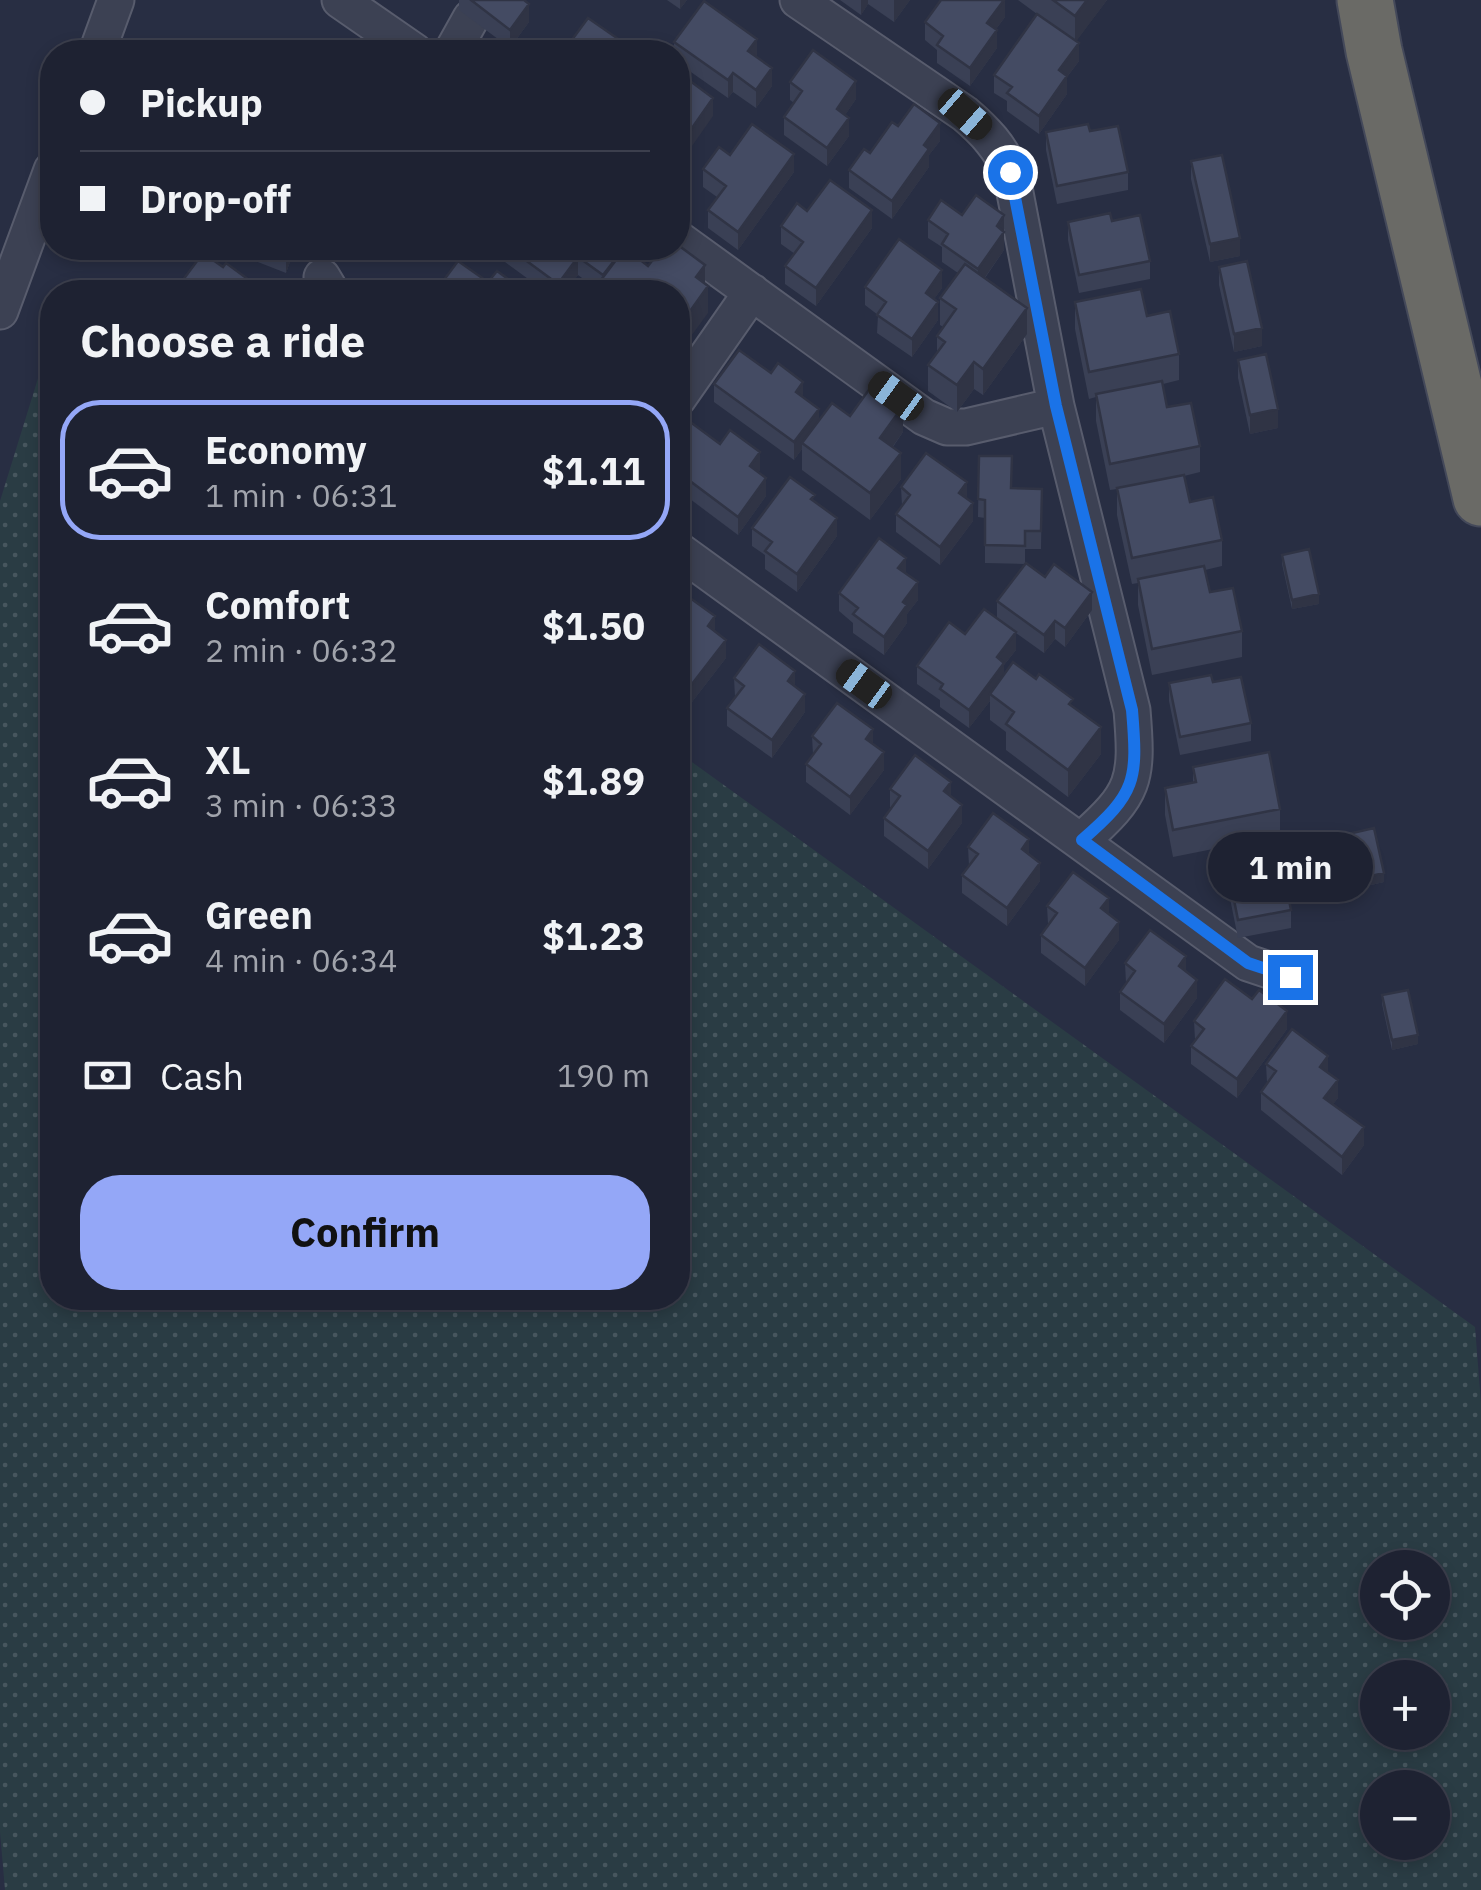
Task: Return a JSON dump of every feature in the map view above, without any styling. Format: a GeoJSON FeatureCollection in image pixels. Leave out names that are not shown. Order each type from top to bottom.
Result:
{"type":"FeatureCollection","features":[{"type":"Feature","properties":{"kind":"highway"},"geometry":{"type":"LineString","coordinates":[[1365,0],[1481,498]]}},
{"type":"Feature","properties":{"kind":"highway"},"geometry":{"type":"LineString","coordinates":[[1398,0],[1481,340]]}},
{"type":"Feature","properties":{"kind":"street"},"geometry":{"type":"LineString","coordinates":[[101,40],[116,0]]}},
{"type":"Feature","properties":{"kind":"street"},"geometry":{"type":"LineString","coordinates":[[340,0],[397,40]]}},
{"type":"Feature","properties":{"kind":"street"},"geometry":{"type":"LineString","coordinates":[[798,0],[965,114],[1002,152],[1010,172],[1056,406],[1132,710],[1136,759],[1126,795],[1116,810],[1082,840]]}},
{"type":"Feature","properties":{"kind":"street"},"geometry":{"type":"LineString","coordinates":[[459,40],[471,18]]}},
{"type":"Feature","properties":{"kind":"street"},"geometry":{"type":"LineString","coordinates":[[0,311],[40,203]]}},
{"type":"Feature","properties":{"kind":"street"},"geometry":{"type":"LineString","coordinates":[[690,248],[924,416],[947,428],[1056,406]]}},
{"type":"Feature","properties":{"kind":"street"},"geometry":{"type":"LineString","coordinates":[[690,381],[752,292]]}},
{"type":"Feature","properties":{"kind":"street"},"geometry":{"type":"LineString","coordinates":[[690,559],[1248,963],[1290,977]]}},
{"type":"Feature","properties":{"kind":"shaded area"},"geometry":{"type":"Polygon","coordinates":[[[40,372],[40,1310],[690,1310],[690,761],[1475,1327],[1481,1403],[1481,1890],[5,1890],[0,1832],[0,501],[40,372]]]}},
{"type":"Feature","properties":{"kind":"building"},"geometry":{"type":"Polygon","coordinates":[[[471,0],[524,0],[529,4],[510,30],[471,0]]]}},
{"type":"Feature","properties":{"kind":"building"},"geometry":{"type":"Polygon","coordinates":[[[941,0],[1004,0],[987,23],[997,30],[970,68],[937,45],[943,36],[925,22],[941,0]]]}},
{"type":"Feature","properties":{"kind":"building"},"geometry":{"type":"Polygon","coordinates":[[[1053,0],[1087,0],[1075,16],[1053,0]]]}},
{"type":"Feature","properties":{"kind":"building"},"geometry":{"type":"Polygon","coordinates":[[[704,1],[757,39],[748,51],[772,68],[756,90],[733,73],[728,80],[690,53],[690,40],[675,40],[704,1]]]}},
{"type":"Feature","properties":{"kind":"building"},"geometry":{"type":"Polygon","coordinates":[[[1037,14],[1079,43],[1059,70],[1067,76],[1039,116],[1007,93],[1012,87],[994,75],[1037,14]]]}},
{"type":"Feature","properties":{"kind":"building"},"geometry":{"type":"Polygon","coordinates":[[[588,18],[620,40],[572,40],[588,18]]]}},
{"type":"Feature","properties":{"kind":"building"},"geometry":{"type":"Polygon","coordinates":[[[813,50],[856,81],[837,109],[849,118],[827,148],[784,117],[802,91],[790,82],[813,50]]]}},
{"type":"Feature","properties":{"kind":"building"},"geometry":{"type":"Polygon","coordinates":[[[690,81],[713,98],[690,131],[690,81]]]}},
{"type":"Feature","properties":{"kind":"building"},"geometry":{"type":"Polygon","coordinates":[[[914,104],[940,123],[924,145],[929,149],[892,201],[849,170],[864,149],[870,153],[892,122],[898,126],[914,104]]]}},
{"type":"Feature","properties":{"kind":"building"},"geometry":{"type":"Polygon","coordinates":[[[752,124],[794,154],[738,232],[708,210],[726,186],[703,169],[719,147],[730,155],[752,124]]]}},
{"type":"Feature","properties":{"kind":"building"},"geometry":{"type":"Polygon","coordinates":[[[1088,124],[1090,131],[1118,126],[1128,172],[1057,186],[1046,132],[1088,124]]]}},
{"type":"Feature","properties":{"kind":"building"},"geometry":{"type":"Polygon","coordinates":[[[1222,155],[1240,238],[1210,244],[1191,161],[1222,155]]]}},
{"type":"Feature","properties":{"kind":"building"},"geometry":{"type":"Polygon","coordinates":[[[830,180],[872,210],[816,288],[785,266],[803,242],[781,226],[797,203],[807,211],[830,180]]]}},
{"type":"Feature","properties":{"kind":"building"},"geometry":{"type":"Polygon","coordinates":[[[976,195],[1004,215],[997,226],[1004,232],[978,269],[942,244],[948,234],[928,220],[941,200],[962,215],[976,195]]]}},
{"type":"Feature","properties":{"kind":"building"},"geometry":{"type":"Polygon","coordinates":[[[1110,213],[1112,221],[1140,215],[1150,261],[1079,275],[1068,222],[1110,213]]]}},
{"type":"Feature","properties":{"kind":"building"},"geometry":{"type":"Polygon","coordinates":[[[899,239],[942,270],[926,293],[938,302],[912,339],[877,315],[886,302],[865,287],[899,239]]]}},
{"type":"Feature","properties":{"kind":"building"},"geometry":{"type":"Polygon","coordinates":[[[690,254],[705,265],[696,277],[708,286],[690,311],[690,280],[601,280],[616,260],[640,260],[648,266],[653,260],[690,260],[690,254]]]}},
{"type":"Feature","properties":{"kind":"building"},"geometry":{"type":"Polygon","coordinates":[[[198,260],[213,260],[223,267],[226,263],[249,280],[183,280],[198,260]]]}},
{"type":"Feature","properties":{"kind":"building"},"geometry":{"type":"Polygon","coordinates":[[[525,260],[576,260],[561,280],[553,280],[525,260]]]}},
{"type":"Feature","properties":{"kind":"building"},"geometry":{"type":"Polygon","coordinates":[[[582,260],[615,260],[603,275],[582,260]]]}},
{"type":"Feature","properties":{"kind":"building"},"geometry":{"type":"Polygon","coordinates":[[[458,261],[485,280],[444,280],[458,261]]]}},
{"type":"Feature","properties":{"kind":"building"},"geometry":{"type":"Polygon","coordinates":[[[1247,261],[1262,328],[1234,334],[1219,267],[1247,261]]]}},
{"type":"Feature","properties":{"kind":"building"},"geometry":{"type":"Polygon","coordinates":[[[965,264],[1027,308],[983,369],[974,362],[957,385],[928,365],[945,342],[937,336],[956,309],[940,298],[965,264]]]}},
{"type":"Feature","properties":{"kind":"building"},"geometry":{"type":"Polygon","coordinates":[[[497,271],[509,280],[490,280],[497,271]]]}},
{"type":"Feature","properties":{"kind":"building"},"geometry":{"type":"Polygon","coordinates":[[[1141,289],[1147,316],[1170,311],[1179,354],[1089,372],[1075,302],[1141,289]]]}},
{"type":"Feature","properties":{"kind":"building"},"geometry":{"type":"Polygon","coordinates":[[[739,350],[771,373],[778,363],[803,382],[796,392],[819,409],[794,442],[714,384],[739,350]]]}},
{"type":"Feature","properties":{"kind":"building"},"geometry":{"type":"Polygon","coordinates":[[[1266,354],[1278,409],[1250,415],[1238,360],[1266,354]]]}},
{"type":"Feature","properties":{"kind":"building"},"geometry":{"type":"Polygon","coordinates":[[[1162,381],[1167,407],[1191,403],[1200,446],[1110,464],[1096,394],[1162,381]]]}},
{"type":"Feature","properties":{"kind":"building"},"geometry":{"type":"Polygon","coordinates":[[[873,384],[903,406],[880,438],[901,453],[870,493],[802,443],[832,403],[850,416],[873,384]]]}},
{"type":"Feature","properties":{"kind":"building"},"geometry":{"type":"Polygon","coordinates":[[[690,422],[720,444],[730,430],[760,452],[750,466],[766,478],[738,517],[690,481],[690,422]]]}},
{"type":"Feature","properties":{"kind":"building"},"geometry":{"type":"Polygon","coordinates":[[[926,453],[967,482],[959,493],[973,503],[940,547],[896,514],[910,495],[901,487],[926,453]]]}},
{"type":"Feature","properties":{"kind":"building"},"geometry":{"type":"Polygon","coordinates":[[[979,456],[1012,456],[1011,488],[1042,489],[1041,531],[1025,531],[1025,546],[985,545],[985,500],[978,499],[979,456]]]}},
{"type":"Feature","properties":{"kind":"building"},"geometry":{"type":"Polygon","coordinates":[[[1184,475],[1190,502],[1213,497],[1222,540],[1132,558],[1117,488],[1184,475]]]}},
{"type":"Feature","properties":{"kind":"building"},"geometry":{"type":"Polygon","coordinates":[[[790,477],[837,518],[797,574],[765,551],[772,542],[752,528],[790,477]]]}},
{"type":"Feature","properties":{"kind":"building"},"geometry":{"type":"Polygon","coordinates":[[[879,538],[906,558],[898,568],[918,582],[884,637],[853,614],[858,608],[839,593],[879,538]]]}},
{"type":"Feature","properties":{"kind":"building"},"geometry":{"type":"Polygon","coordinates":[[[1309,549],[1319,594],[1292,600],[1282,555],[1309,549]]]}},
{"type":"Feature","properties":{"kind":"building"},"geometry":{"type":"Polygon","coordinates":[[[1026,563],[1045,577],[1054,564],[1092,592],[1065,628],[1055,621],[1044,635],[997,601],[1026,563]]]}},
{"type":"Feature","properties":{"kind":"building"},"geometry":{"type":"Polygon","coordinates":[[[1204,566],[1210,592],[1233,588],[1242,631],[1152,649],[1138,579],[1204,566]]]}},
{"type":"Feature","properties":{"kind":"building"},"geometry":{"type":"Polygon","coordinates":[[[690,598],[715,616],[708,626],[726,640],[692,684],[690,598]]]}},
{"type":"Feature","properties":{"kind":"building"},"geometry":{"type":"Polygon","coordinates":[[[984,609],[1016,632],[997,657],[1004,663],[969,710],[940,689],[943,684],[917,666],[949,622],[965,634],[984,609]]]}},
{"type":"Feature","properties":{"kind":"building"},"geometry":{"type":"Polygon","coordinates":[[[759,644],[795,671],[788,681],[805,694],[772,740],[727,708],[744,686],[734,678],[759,644]]]}},
{"type":"Feature","properties":{"kind":"building"},"geometry":{"type":"Polygon","coordinates":[[[1013,662],[1036,679],[1039,674],[1073,699],[1069,704],[1101,727],[1068,770],[1006,724],[1014,712],[990,694],[1013,662]]]}},
{"type":"Feature","properties":{"kind":"building"},"geometry":{"type":"Polygon","coordinates":[[[1211,675],[1213,682],[1241,677],[1251,723],[1180,737],[1169,683],[1211,675]]]}},
{"type":"Feature","properties":{"kind":"building"},"geometry":{"type":"Polygon","coordinates":[[[837,703],[873,729],[866,739],[884,752],[850,797],[806,764],[821,744],[812,736],[837,703]]]}},
{"type":"Feature","properties":{"kind":"building"},"geometry":{"type":"Polygon","coordinates":[[[1269,752],[1280,809],[1173,830],[1165,788],[1196,782],[1193,767],[1269,752]]]}},
{"type":"Feature","properties":{"kind":"building"},"geometry":{"type":"Polygon","coordinates":[[[915,755],[951,782],[944,791],[962,805],[928,851],[884,818],[900,796],[890,789],[915,755]]]}},
{"type":"Feature","properties":{"kind":"building"},"geometry":{"type":"Polygon","coordinates":[[[993,813],[1029,839],[1022,849],[1040,863],[1007,908],[962,875],[978,854],[968,847],[993,813]]]}},
{"type":"Feature","properties":{"kind":"building"},"geometry":{"type":"Polygon","coordinates":[[[1374,828],[1384,873],[1358,879],[1348,834],[1374,828]]]}},
{"type":"Feature","properties":{"kind":"building"},"geometry":{"type":"Polygon","coordinates":[[[1276,835],[1291,910],[1238,920],[1223,845],[1276,835]]]}},
{"type":"Feature","properties":{"kind":"building"},"geometry":{"type":"Polygon","coordinates":[[[1073,872],[1109,898],[1101,908],[1119,922],[1085,968],[1041,935],[1057,913],[1047,906],[1073,872]]]}},
{"type":"Feature","properties":{"kind":"building"},"geometry":{"type":"Polygon","coordinates":[[[1150,930],[1186,956],[1179,966],[1197,980],[1164,1024],[1120,992],[1135,971],[1125,963],[1150,930]]]}},
{"type":"Feature","properties":{"kind":"building"},"geometry":{"type":"Polygon","coordinates":[[[1225,979],[1252,999],[1259,990],[1287,1011],[1237,1079],[1191,1046],[1204,1029],[1194,1021],[1225,979]]]}},
{"type":"Feature","properties":{"kind":"building"},"geometry":{"type":"Polygon","coordinates":[[[1408,990],[1418,1035],[1392,1040],[1382,995],[1408,990]]]}},
{"type":"Feature","properties":{"kind":"building"},"geometry":{"type":"Polygon","coordinates":[[[1292,1029],[1328,1056],[1320,1067],[1338,1080],[1324,1098],[1364,1127],[1342,1157],[1261,1092],[1276,1071],[1266,1064],[1292,1029]]]}},
{"type":"Feature","properties":{"kind":"route"},"geometry":{"type":"LineString","coordinates":[[1010,172],[1056,406],[1132,710],[1136,759],[1126,795],[1116,810],[1082,840],[1248,963],[1290,977]]}}]}
